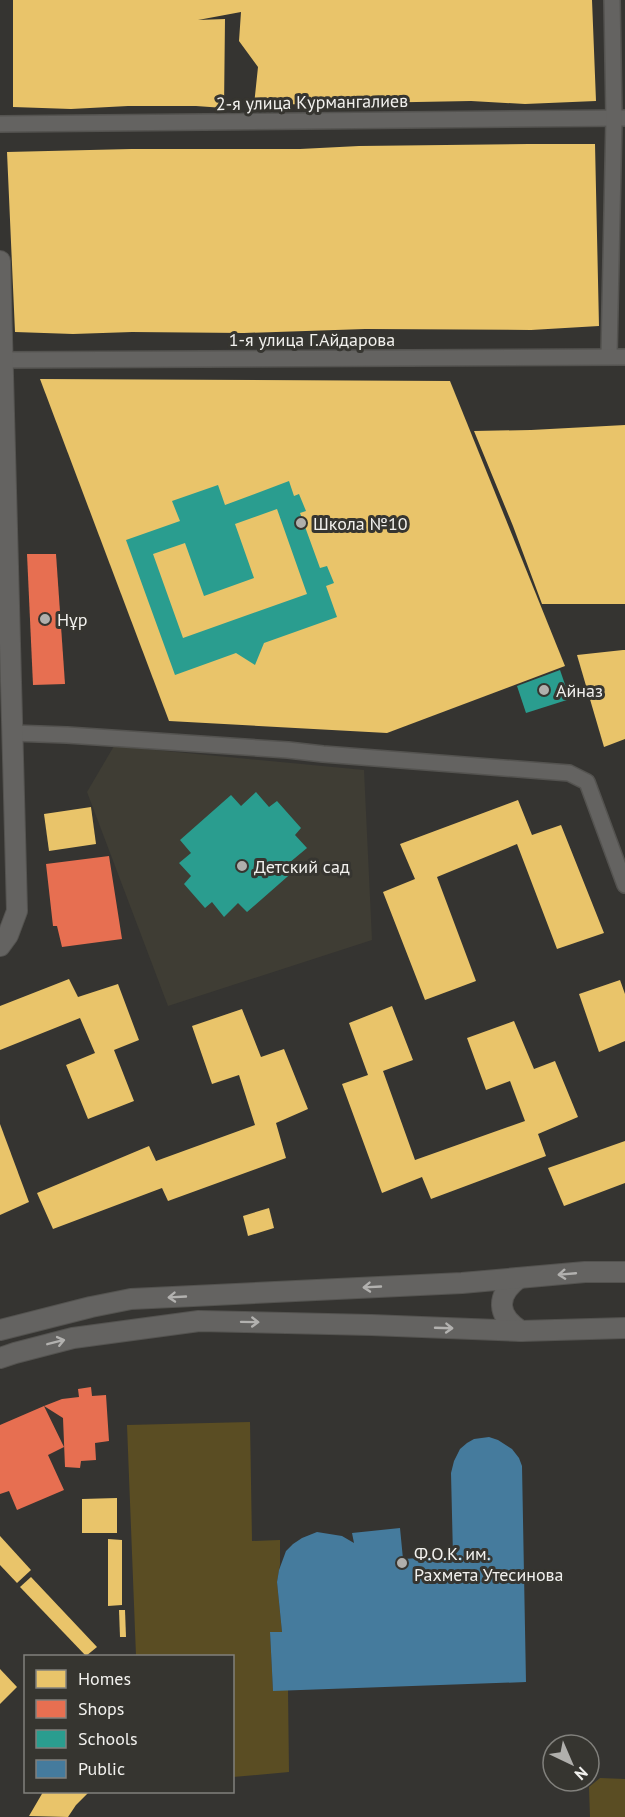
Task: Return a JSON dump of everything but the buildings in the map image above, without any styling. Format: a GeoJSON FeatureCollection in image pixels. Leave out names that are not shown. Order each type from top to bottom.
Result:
{"type":"FeatureCollection","features":[{"type":"Feature","properties":{"kind":"street"},"geometry":{"type":"LineString","coordinates":[[612,0],[620,118],[617,357]]}},
{"type":"Feature","properties":{"kind":"street","name":"2-я улица Курмангалиев"},"geometry":{"type":"LineString","coordinates":[[0,124],[620,118]]}},
{"type":"Feature","properties":{"kind":"street"},"geometry":{"type":"LineString","coordinates":[[0,261],[4,618],[12,733],[17,911],[8,935],[0,946]]}},
{"type":"Feature","properties":{"kind":"street","name":"1-я улица Г.Айдарова"},"geometry":{"type":"LineString","coordinates":[[1,360],[617,357]]}},
{"type":"Feature","properties":{"kind":"street"},"geometry":{"type":"LineString","coordinates":[[12,733],[288,750],[569,773],[587,782],[625,885]]}},
{"type":"Feature","properties":{"kind":"street"},"geometry":{"type":"LineString","coordinates":[[625,1272],[585,1272],[462,1283],[131,1299],[2,1323],[7,1356],[74,1338],[199,1321],[521,1331],[625,1328]]}},
{"type":"Feature","properties":{"kind":"street"},"geometry":{"type":"LineString","coordinates":[[519,1278],[513,1282],[504,1295],[501,1307],[508,1320],[521,1331]]}},
{"type":"Feature","properties":{"kind":"shaded area","name":"Детский сад"},"geometry":{"type":"Polygon","coordinates":[[[114,746],[364,770],[372,940],[168,1006],[87,792],[114,746]]]}},
{"type":"Feature","properties":{"kind":"shaded area"},"geometry":{"type":"Polygon","coordinates":[[[250,1422],[252,1541],[280,1540],[277,1582],[282,1632],[270,1633],[273,1690],[288,1690],[289,1772],[234,1777],[234,1655],[136,1655],[127,1425],[250,1422]]]}},
{"type":"Feature","properties":{"kind":"shaded area"},"geometry":{"type":"Polygon","coordinates":[[[601,1778],[625,1779],[625,1817],[590,1817],[589,1793],[601,1793],[601,1778]]]}},
{"type":"Feature","properties":{"kind":"place","name":"Школа №10"},"geometry":{"type":"Point","coordinates":[301,523]}},
{"type":"Feature","properties":{"kind":"place","name":"Нұр"},"geometry":{"type":"Point","coordinates":[45,619]}},
{"type":"Feature","properties":{"kind":"place","name":"Айназ"},"geometry":{"type":"Point","coordinates":[544,690]}},
{"type":"Feature","properties":{"kind":"place","name":"Детский сад"},"geometry":{"type":"Point","coordinates":[242,866]}},
{"type":"Feature","properties":{"kind":"place","name":"Ф.О.К. им. Рахмета Утесинова"},"geometry":{"type":"Point","coordinates":[402,1563]}}]}
